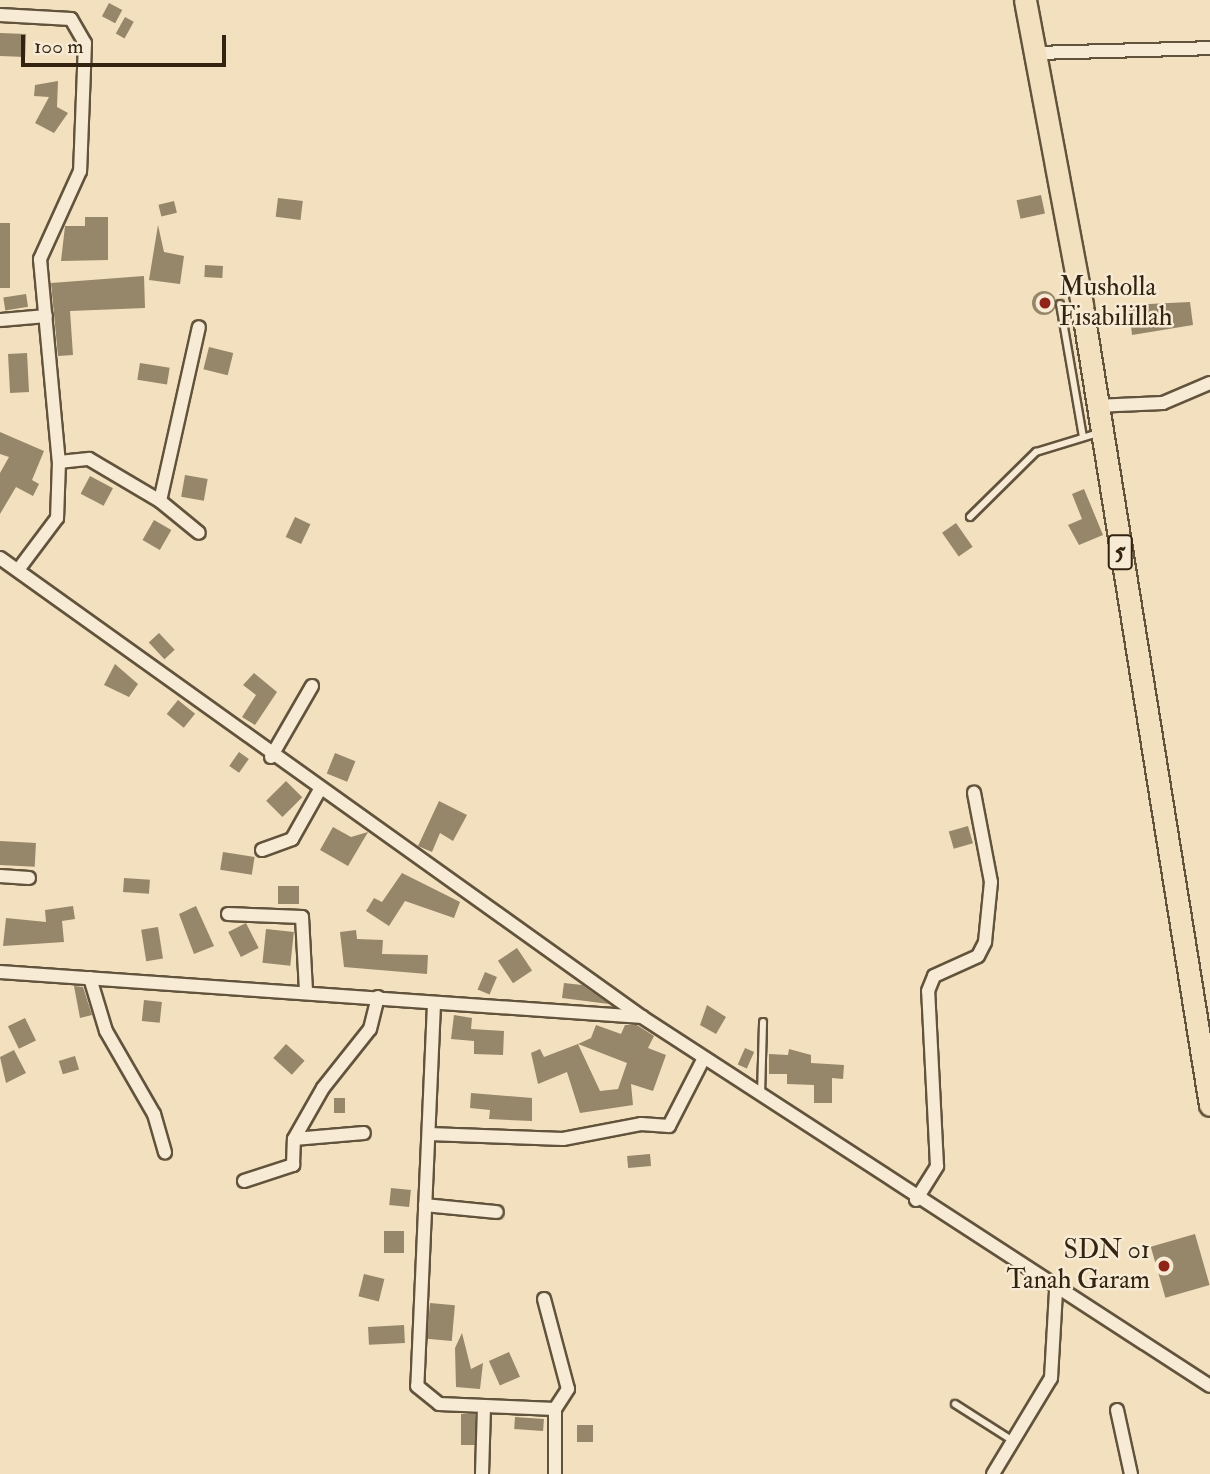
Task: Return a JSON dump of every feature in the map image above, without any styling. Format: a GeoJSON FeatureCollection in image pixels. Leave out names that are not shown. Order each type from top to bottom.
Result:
{"type":"FeatureCollection","features":[{"type":"Feature","properties":{"kind":"highway","name":"5"},"geometry":{"type":"LineString","coordinates":[[1025,0],[1095,406],[1091,435],[1210,1105]]}},
{"type":"Feature","properties":{"kind":"street"},"geometry":{"type":"LineString","coordinates":[[0,15],[71,19],[85,43],[80,171],[40,248],[59,462],[55,525],[18,570]]}},
{"type":"Feature","properties":{"kind":"street"},"geometry":{"type":"LineString","coordinates":[[1036,52],[1210,48]]}},
{"type":"Feature","properties":{"kind":"street"},"geometry":{"type":"LineString","coordinates":[[0,320],[46,316]]}},
{"type":"Feature","properties":{"kind":"street"},"geometry":{"type":"LineString","coordinates":[[160,501],[199,327]]}},
{"type":"Feature","properties":{"kind":"street"},"geometry":{"type":"LineString","coordinates":[[1095,406],[1163,403],[1210,383]]}},
{"type":"Feature","properties":{"kind":"street"},"geometry":{"type":"LineString","coordinates":[[59,462],[89,459],[160,501],[199,533]]}},
{"type":"Feature","properties":{"kind":"street"},"geometry":{"type":"LineString","coordinates":[[0,558],[271,757],[642,1017],[916,1200],[1210,1386]]}},
{"type":"Feature","properties":{"kind":"street"},"geometry":{"type":"LineString","coordinates":[[271,757],[312,685]]}},
{"type":"Feature","properties":{"kind":"street"},"geometry":{"type":"LineString","coordinates":[[262,850],[292,839],[319,791]]}},
{"type":"Feature","properties":{"kind":"street"},"geometry":{"type":"LineString","coordinates":[[916,1200],[937,1166],[928,991],[934,976],[978,956],[985,942],[991,882],[974,793]]}},
{"type":"Feature","properties":{"kind":"street"},"geometry":{"type":"LineString","coordinates":[[0,876],[29,878]]}},
{"type":"Feature","properties":{"kind":"street"},"geometry":{"type":"LineString","coordinates":[[228,914],[302,917],[306,992]]}},
{"type":"Feature","properties":{"kind":"street"},"geometry":{"type":"LineString","coordinates":[[0,972],[642,1017]]}},
{"type":"Feature","properties":{"kind":"street"},"geometry":{"type":"LineString","coordinates":[[90,978],[106,1031],[155,1114],[165,1152]]}},
{"type":"Feature","properties":{"kind":"street"},"geometry":{"type":"LineString","coordinates":[[244,1181],[290,1168],[295,1139],[323,1088],[370,1029],[378,997]]}},
{"type":"Feature","properties":{"kind":"street"},"geometry":{"type":"LineString","coordinates":[[434,1004],[417,1386],[439,1404],[555,1409]]}},
{"type":"Feature","properties":{"kind":"street"},"geometry":{"type":"LineString","coordinates":[[429,1134],[563,1139],[636,1125],[669,1126],[704,1058]]}},
{"type":"Feature","properties":{"kind":"street"},"geometry":{"type":"LineString","coordinates":[[295,1139],[364,1133]]}},
{"type":"Feature","properties":{"kind":"street"},"geometry":{"type":"LineString","coordinates":[[425,1205],[497,1212]]}},
{"type":"Feature","properties":{"kind":"street"},"geometry":{"type":"LineString","coordinates":[[993,1474],[1010,1439],[1053,1369],[1056,1290]]}},
{"type":"Feature","properties":{"kind":"street"},"geometry":{"type":"LineString","coordinates":[[544,1299],[568,1390],[555,1409],[555,1474]]}},
{"type":"Feature","properties":{"kind":"street"},"geometry":{"type":"LineString","coordinates":[[482,1474],[484,1406]]}},
{"type":"Feature","properties":{"kind":"street"},"geometry":{"type":"LineString","coordinates":[[1117,1410],[1131,1474]]}},
{"type":"Feature","properties":{"kind":"lane"},"geometry":{"type":"LineString","coordinates":[[970,517],[1036,452],[1091,435],[1060,304]]}},
{"type":"Feature","properties":{"kind":"lane"},"geometry":{"type":"LineString","coordinates":[[761,1097],[763,1022]]}},
{"type":"Feature","properties":{"kind":"lane"},"geometry":{"type":"LineString","coordinates":[[955,1404],[1010,1439]]}},
{"type":"Feature","properties":{"kind":"building"},"geometry":{"type":"Polygon","coordinates":[[[109,3],[122,10],[115,23],[102,16],[109,3]]]}},
{"type":"Feature","properties":{"kind":"building"},"geometry":{"type":"Polygon","coordinates":[[[125,17],[134,22],[125,38],[116,34],[125,17]]]}},
{"type":"Feature","properties":{"kind":"building"},"geometry":{"type":"Polygon","coordinates":[[[0,33],[26,34],[25,57],[0,56],[0,33]]]}},
{"type":"Feature","properties":{"kind":"building"},"geometry":{"type":"Polygon","coordinates":[[[58,81],[57,107],[68,113],[54,133],[35,123],[49,97],[34,96],[35,85],[58,81]]]}},
{"type":"Feature","properties":{"kind":"building"},"geometry":{"type":"Polygon","coordinates":[[[1041,195],[1045,214],[1020,219],[1017,200],[1041,195]]]}},
{"type":"Feature","properties":{"kind":"building"},"geometry":{"type":"Polygon","coordinates":[[[278,198],[303,201],[300,220],[276,217],[278,198]]]}},
{"type":"Feature","properties":{"kind":"building"},"geometry":{"type":"Polygon","coordinates":[[[174,201],[177,213],[161,217],[158,205],[174,201]]]}},
{"type":"Feature","properties":{"kind":"building"},"geometry":{"type":"Polygon","coordinates":[[[85,217],[108,217],[108,260],[61,261],[65,226],[85,226],[85,217]]]}},
{"type":"Feature","properties":{"kind":"building"},"geometry":{"type":"Polygon","coordinates":[[[0,223],[10,223],[10,288],[0,288],[0,223]]]}},
{"type":"Feature","properties":{"kind":"building"},"geometry":{"type":"Polygon","coordinates":[[[158,225],[164,252],[184,256],[180,284],[149,280],[158,225]]]}},
{"type":"Feature","properties":{"kind":"building"},"geometry":{"type":"Polygon","coordinates":[[[205,265],[223,266],[222,278],[204,277],[205,265]]]}},
{"type":"Feature","properties":{"kind":"building"},"geometry":{"type":"Polygon","coordinates":[[[144,276],[145,308],[70,311],[73,355],[58,356],[51,283],[144,276]]]}},
{"type":"Feature","properties":{"kind":"building","name":"Musholla Fisabilillah"},"geometry":{"type":"Polygon","coordinates":[[[1044,291],[1053,294],[1056,303],[1053,312],[1044,315],[1035,312],[1032,303],[1035,294],[1044,291]]]}},
{"type":"Feature","properties":{"kind":"building"},"geometry":{"type":"Polygon","coordinates":[[[26,294],[28,307],[5,310],[3,298],[26,294]]]}},
{"type":"Feature","properties":{"kind":"building"},"geometry":{"type":"Polygon","coordinates":[[[1190,302],[1193,325],[1132,335],[1129,305],[1190,302]]]}},
{"type":"Feature","properties":{"kind":"building"},"geometry":{"type":"Polygon","coordinates":[[[209,347],[233,353],[228,375],[203,369],[209,347]]]}},
{"type":"Feature","properties":{"kind":"building"},"geometry":{"type":"Polygon","coordinates":[[[27,353],[29,392],[10,393],[8,354],[27,353]]]}},
{"type":"Feature","properties":{"kind":"building"},"geometry":{"type":"Polygon","coordinates":[[[140,363],[170,368],[167,384],[137,380],[140,363]]]}},
{"type":"Feature","properties":{"kind":"building"},"geometry":{"type":"Polygon","coordinates":[[[0,432],[44,451],[32,480],[39,484],[33,496],[16,487],[0,514],[0,473],[9,457],[0,454],[0,432]]]}},
{"type":"Feature","properties":{"kind":"building"},"geometry":{"type":"Polygon","coordinates":[[[185,475],[208,479],[204,501],[181,497],[185,475]]]}},
{"type":"Feature","properties":{"kind":"building"},"geometry":{"type":"Polygon","coordinates":[[[90,476],[113,488],[104,506],[81,494],[90,476]]]}},
{"type":"Feature","properties":{"kind":"building"},"geometry":{"type":"Polygon","coordinates":[[[1084,489],[1103,535],[1079,545],[1068,525],[1082,519],[1072,494],[1084,489]]]}},
{"type":"Feature","properties":{"kind":"building"},"geometry":{"type":"Polygon","coordinates":[[[295,517],[310,524],[301,544],[286,537],[295,517]]]}},
{"type":"Feature","properties":{"kind":"building"},"geometry":{"type":"Polygon","coordinates":[[[154,520],[171,530],[160,550],[143,540],[154,520]]]}},
{"type":"Feature","properties":{"kind":"building"},"geometry":{"type":"Polygon","coordinates":[[[956,523],[973,547],[959,557],[942,533],[956,523]]]}},
{"type":"Feature","properties":{"kind":"building"},"geometry":{"type":"Polygon","coordinates":[[[159,633],[175,650],[164,659],[149,643],[159,633]]]}},
{"type":"Feature","properties":{"kind":"building"},"geometry":{"type":"Polygon","coordinates":[[[115,664],[138,684],[129,697],[104,685],[115,664]]]}},
{"type":"Feature","properties":{"kind":"building"},"geometry":{"type":"Polygon","coordinates":[[[254,673],[277,692],[255,725],[242,717],[256,695],[243,685],[254,673]]]}},
{"type":"Feature","properties":{"kind":"building"},"geometry":{"type":"Polygon","coordinates":[[[178,700],[195,714],[184,728],[167,714],[178,700]]]}},
{"type":"Feature","properties":{"kind":"building"},"geometry":{"type":"Polygon","coordinates":[[[239,752],[249,759],[239,773],[229,766],[239,752]]]}},
{"type":"Feature","properties":{"kind":"building"},"geometry":{"type":"Polygon","coordinates":[[[335,753],[355,761],[347,782],[327,773],[335,753]]]}},
{"type":"Feature","properties":{"kind":"building"},"geometry":{"type":"Polygon","coordinates":[[[286,781],[302,797],[282,817],[266,801],[286,781]]]}},
{"type":"Feature","properties":{"kind":"building"},"geometry":{"type":"Polygon","coordinates":[[[439,801],[467,815],[453,841],[440,833],[432,852],[418,846],[439,801]]]}},
{"type":"Feature","properties":{"kind":"building"},"geometry":{"type":"Polygon","coordinates":[[[968,826],[973,843],[954,849],[949,832],[968,826]]]}},
{"type":"Feature","properties":{"kind":"building"},"geometry":{"type":"Polygon","coordinates":[[[333,827],[351,837],[368,832],[348,866],[320,850],[333,827]]]}},
{"type":"Feature","properties":{"kind":"building"},"geometry":{"type":"Polygon","coordinates":[[[0,841],[36,843],[35,867],[0,865],[0,841]]]}},
{"type":"Feature","properties":{"kind":"building"},"geometry":{"type":"Polygon","coordinates":[[[223,852],[255,857],[252,875],[220,870],[223,852]]]}},
{"type":"Feature","properties":{"kind":"building"},"geometry":{"type":"Polygon","coordinates":[[[402,873],[460,902],[454,918],[405,901],[389,926],[366,911],[374,898],[382,902],[402,873]]]}},
{"type":"Feature","properties":{"kind":"building"},"geometry":{"type":"Polygon","coordinates":[[[124,878],[150,880],[149,894],[123,892],[124,878]]]}},
{"type":"Feature","properties":{"kind":"building"},"geometry":{"type":"Polygon","coordinates":[[[278,886],[299,886],[299,904],[278,904],[278,886]]]}},
{"type":"Feature","properties":{"kind":"building"},"geometry":{"type":"Polygon","coordinates":[[[73,906],[75,919],[62,921],[64,942],[3,946],[6,918],[46,922],[45,910],[73,906]]]}},
{"type":"Feature","properties":{"kind":"building"},"geometry":{"type":"Polygon","coordinates":[[[196,906],[214,946],[194,954],[179,914],[196,906]]]}},
{"type":"Feature","properties":{"kind":"building"},"geometry":{"type":"Polygon","coordinates":[[[246,923],[259,948],[241,957],[228,932],[246,923]]]}},
{"type":"Feature","properties":{"kind":"building"},"geometry":{"type":"Polygon","coordinates":[[[158,927],[163,959],[146,961],[141,930],[158,927]]]}},
{"type":"Feature","properties":{"kind":"building"},"geometry":{"type":"Polygon","coordinates":[[[266,929],[294,932],[290,966],[262,963],[266,929]]]}},
{"type":"Feature","properties":{"kind":"building"},"geometry":{"type":"Polygon","coordinates":[[[356,930],[357,939],[383,940],[382,954],[428,955],[427,974],[344,967],[340,932],[356,930]]]}},
{"type":"Feature","properties":{"kind":"building"},"geometry":{"type":"Polygon","coordinates":[[[517,948],[532,970],[513,983],[498,961],[517,948]]]}},
{"type":"Feature","properties":{"kind":"building"},"geometry":{"type":"Polygon","coordinates":[[[485,972],[497,977],[490,995],[478,989],[485,972]]]}},
{"type":"Feature","properties":{"kind":"building"},"geometry":{"type":"Polygon","coordinates":[[[564,983],[582,985],[609,1004],[562,998],[564,983]]]}},
{"type":"Feature","properties":{"kind":"building"},"geometry":{"type":"Polygon","coordinates":[[[74,986],[83,987],[92,1015],[80,1018],[74,986]]]}},
{"type":"Feature","properties":{"kind":"building"},"geometry":{"type":"Polygon","coordinates":[[[144,1000],[162,1002],[160,1023],[142,1021],[144,1000]]]}},
{"type":"Feature","properties":{"kind":"building"},"geometry":{"type":"Polygon","coordinates":[[[707,1005],[726,1017],[716,1034],[700,1025],[707,1005]]]}},
{"type":"Feature","properties":{"kind":"building"},"geometry":{"type":"Polygon","coordinates":[[[454,1015],[472,1018],[471,1029],[504,1031],[503,1055],[474,1054],[474,1041],[451,1039],[454,1015]]]}},
{"type":"Feature","properties":{"kind":"building"},"geometry":{"type":"Polygon","coordinates":[[[25,1018],[36,1040],[19,1049],[8,1026],[25,1018]]]}},
{"type":"Feature","properties":{"kind":"building"},"geometry":{"type":"Polygon","coordinates":[[[596,1025],[621,1034],[625,1025],[637,1025],[654,1036],[648,1048],[666,1055],[653,1091],[631,1084],[633,1105],[580,1113],[567,1072],[538,1084],[531,1053],[540,1049],[544,1057],[591,1038],[596,1025]],[[578,1044],[600,1091],[618,1089],[627,1063],[578,1044]]]}},
{"type":"Feature","properties":{"kind":"building"},"geometry":{"type":"Polygon","coordinates":[[[286,1044],[305,1061],[292,1075],[273,1058],[286,1044]]]}},
{"type":"Feature","properties":{"kind":"building"},"geometry":{"type":"Polygon","coordinates":[[[745,1048],[754,1052],[747,1069],[738,1064],[745,1048]]]}},
{"type":"Feature","properties":{"kind":"building"},"geometry":{"type":"Polygon","coordinates":[[[789,1049],[811,1055],[811,1063],[844,1065],[843,1079],[832,1078],[832,1103],[814,1103],[814,1085],[787,1084],[787,1074],[769,1074],[769,1054],[788,1055],[789,1049]]]}},
{"type":"Feature","properties":{"kind":"building"},"geometry":{"type":"Polygon","coordinates":[[[14,1050],[26,1073],[6,1083],[0,1057],[14,1050]]]}},
{"type":"Feature","properties":{"kind":"building"},"geometry":{"type":"Polygon","coordinates":[[[75,1056],[79,1069],[63,1074],[59,1061],[75,1056]]]}},
{"type":"Feature","properties":{"kind":"building"},"geometry":{"type":"Polygon","coordinates":[[[471,1093],[532,1098],[532,1121],[489,1119],[490,1110],[470,1108],[471,1093]]]}},
{"type":"Feature","properties":{"kind":"building"},"geometry":{"type":"Polygon","coordinates":[[[334,1098],[345,1098],[345,1113],[334,1113],[334,1098]]]}},
{"type":"Feature","properties":{"kind":"building"},"geometry":{"type":"Polygon","coordinates":[[[650,1154],[651,1166],[628,1168],[627,1156],[650,1154]]]}},
{"type":"Feature","properties":{"kind":"building"},"geometry":{"type":"Polygon","coordinates":[[[391,1188],[411,1190],[409,1207],[389,1205],[391,1188]]]}},
{"type":"Feature","properties":{"kind":"building"},"geometry":{"type":"Polygon","coordinates":[[[384,1231],[404,1231],[404,1253],[384,1253],[384,1231]]]}},
{"type":"Feature","properties":{"kind":"building","name":"SDN 01 Tanah Garam"},"geometry":{"type":"Polygon","coordinates":[[[1195,1234],[1210,1285],[1165,1298],[1151,1247],[1195,1234]]]}},
{"type":"Feature","properties":{"kind":"building"},"geometry":{"type":"Polygon","coordinates":[[[364,1274],[384,1279],[379,1301],[358,1296],[364,1274]]]}},
{"type":"Feature","properties":{"kind":"building"},"geometry":{"type":"Polygon","coordinates":[[[430,1303],[455,1305],[452,1341],[427,1339],[430,1303]]]}},
{"type":"Feature","properties":{"kind":"building"},"geometry":{"type":"Polygon","coordinates":[[[404,1325],[405,1343],[369,1345],[368,1327],[404,1325]]]}},
{"type":"Feature","properties":{"kind":"building"},"geometry":{"type":"Polygon","coordinates":[[[462,1333],[471,1369],[483,1363],[480,1389],[456,1387],[455,1348],[462,1333]]]}},
{"type":"Feature","properties":{"kind":"building"},"geometry":{"type":"Polygon","coordinates":[[[509,1352],[520,1377],[500,1386],[489,1361],[509,1352]]]}},
{"type":"Feature","properties":{"kind":"building"},"geometry":{"type":"Polygon","coordinates":[[[461,1414],[475,1414],[475,1445],[461,1445],[461,1414]]]}},
{"type":"Feature","properties":{"kind":"building"},"geometry":{"type":"Polygon","coordinates":[[[515,1417],[544,1419],[543,1431],[514,1429],[515,1417]]]}},
{"type":"Feature","properties":{"kind":"building"},"geometry":{"type":"Polygon","coordinates":[[[577,1425],[593,1425],[593,1442],[577,1442],[577,1425]]]}},
{"type":"Feature","properties":{"kind":"place","name":"Musholla Fisabilillah"},"geometry":{"type":"Point","coordinates":[1045,303]}},
{"type":"Feature","properties":{"kind":"place","name":"SDN 01 Tanah Garam"},"geometry":{"type":"Point","coordinates":[1164,1266]}}]}
